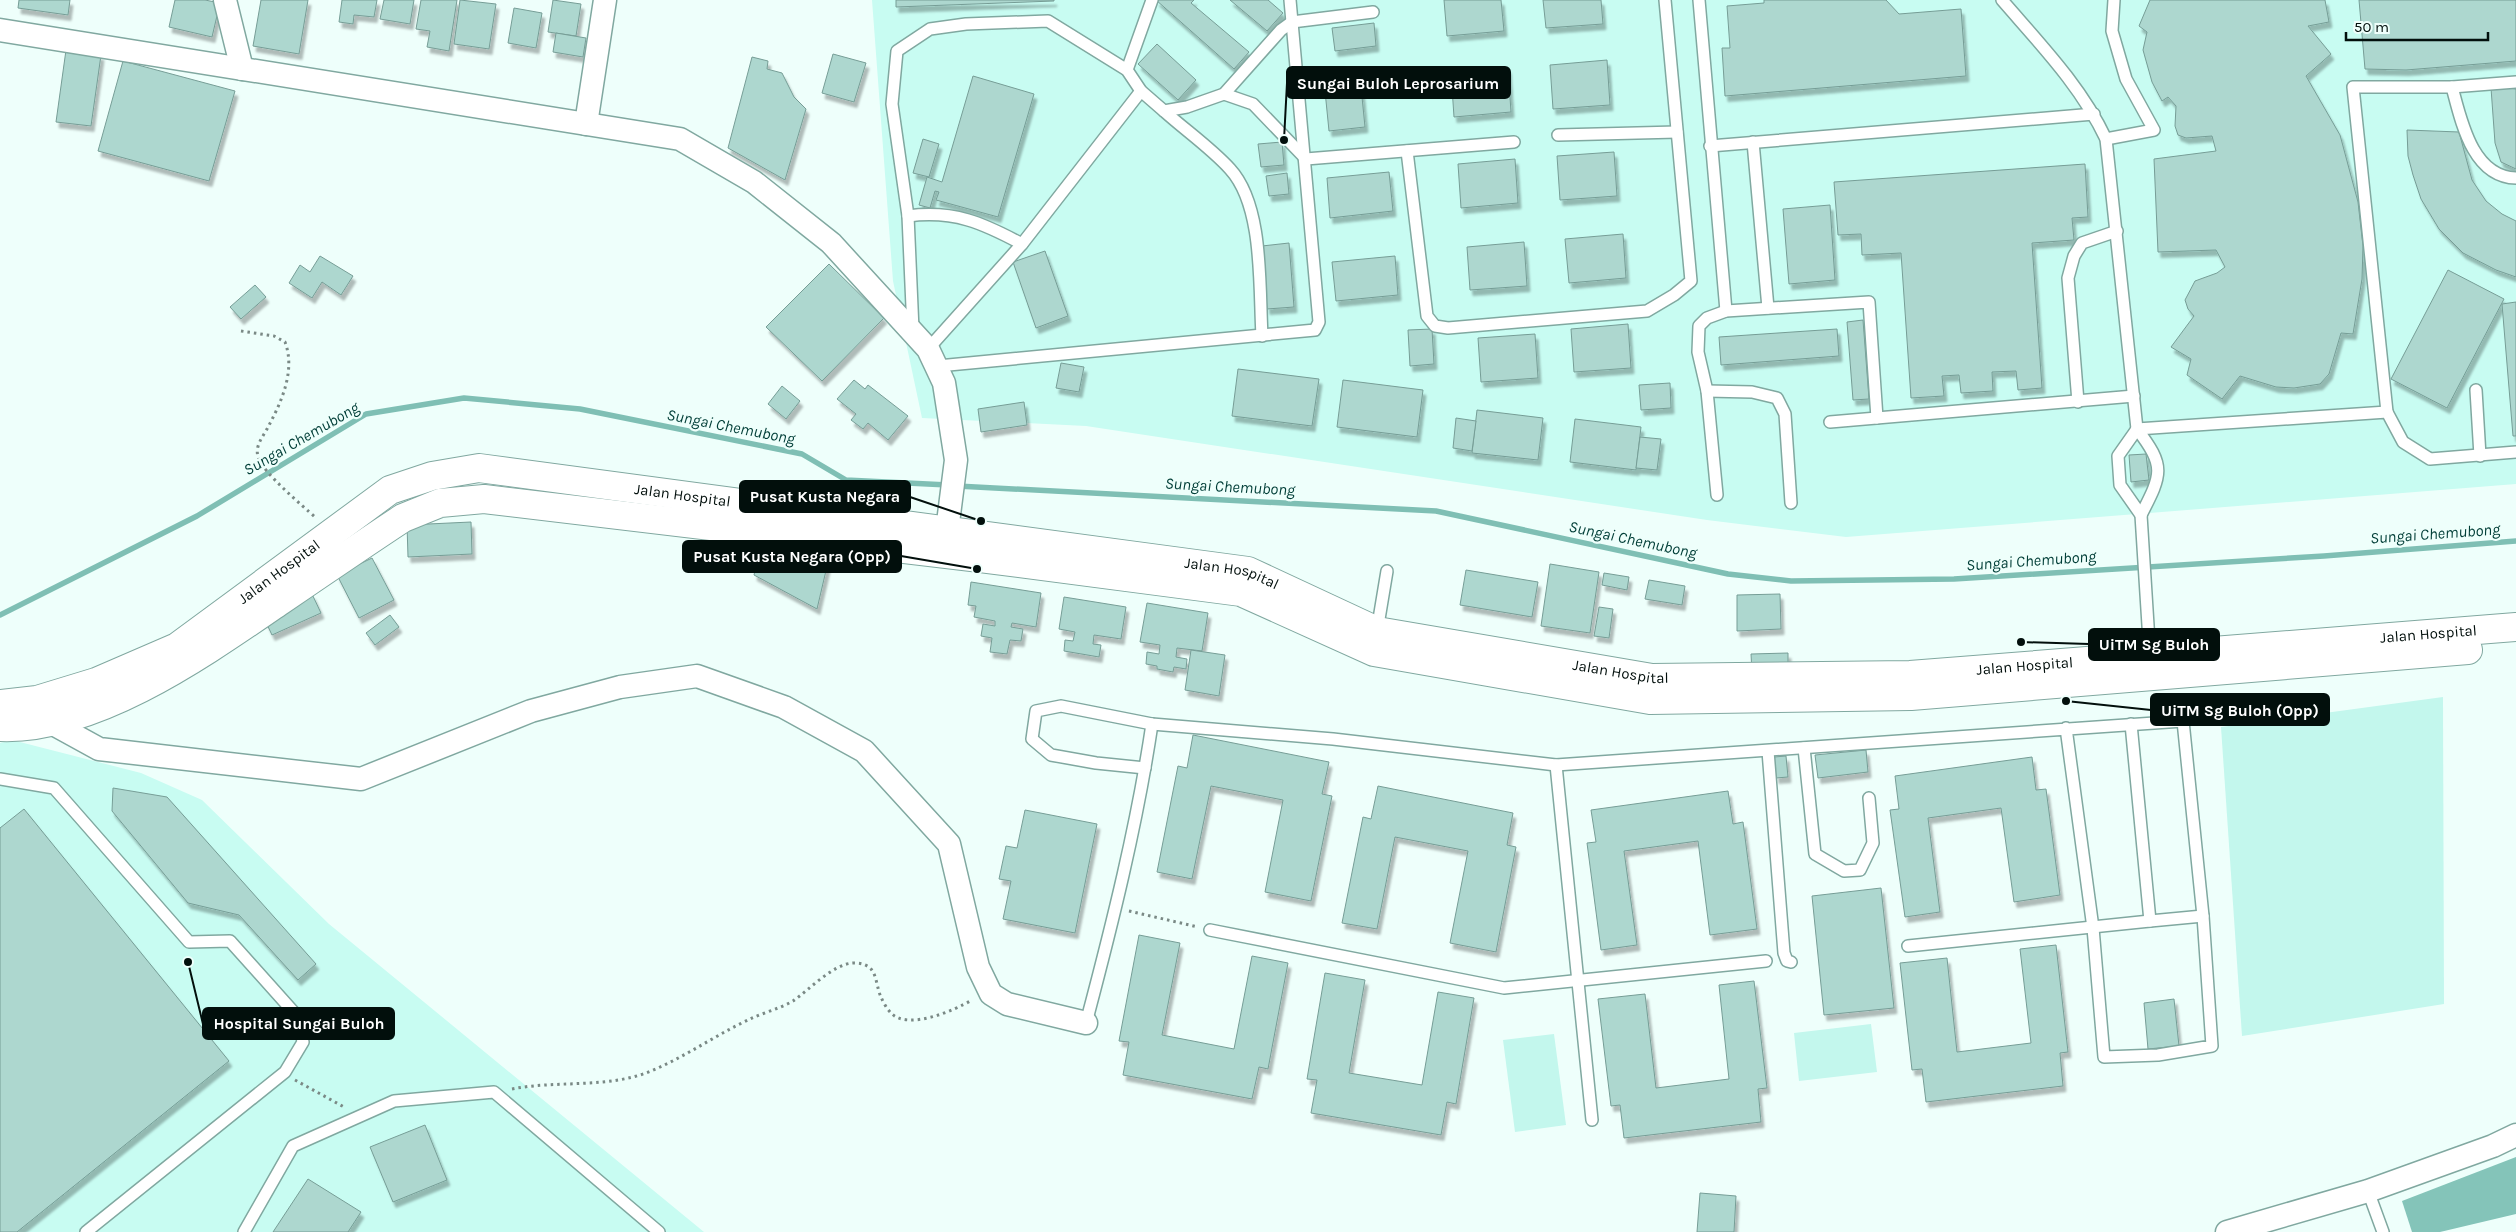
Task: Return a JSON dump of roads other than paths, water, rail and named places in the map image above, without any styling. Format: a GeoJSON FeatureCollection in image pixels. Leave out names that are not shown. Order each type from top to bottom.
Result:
{"type":"FeatureCollection","features":[{"type":"Feature","properties":{"kind":"main road","name":"Jalan Hospital"},"geometry":{"type":"LineString","coordinates":[[0,727],[23,728],[43,711],[96,682],[177,647],[390,490],[432,476],[479,468],[946,532],[1241,592],[1376,642],[1650,700],[1911,696],[2150,655],[2516,627]]}},
{"type":"Feature","properties":{"kind":"main road","name":"Jalan Hospital"},"geometry":{"type":"LineString","coordinates":[[0,704],[43,711],[100,708],[195,660],[403,518],[440,503],[484,499],[946,532]]}},
{"type":"Feature","properties":{"kind":"main road","name":"Jalan Hospital"},"geometry":{"type":"LineString","coordinates":[[2150,655],[2516,646]]}},
{"type":"Feature","properties":{"kind":"street"},"geometry":{"type":"LineString","coordinates":[[226,0],[242,69]]}},
{"type":"Feature","properties":{"kind":"street"},"geometry":{"type":"LineString","coordinates":[[586,124],[605,0]]}},
{"type":"Feature","properties":{"kind":"street"},"geometry":{"type":"LineString","coordinates":[[0,30],[680,139],[754,182],[831,242],[913,330],[933,358],[944,383],[956,460],[946,532]]}},
{"type":"Feature","properties":{"kind":"street"},"geometry":{"type":"LineString","coordinates":[[43,711],[99,748],[361,779],[531,712],[620,687],[697,676],[784,707],[864,751],[949,844],[978,967],[991,994],[1007,1004],[1086,1023]]}},
{"type":"Feature","properties":{"kind":"street"},"geometry":{"type":"LineString","coordinates":[[2227,1232],[2368,1191],[2493,1146],[2516,1135]]}},
{"type":"Feature","properties":{"kind":"lane"},"geometry":{"type":"LineString","coordinates":[[1127,70],[1152,0]]}},
{"type":"Feature","properties":{"kind":"lane"},"geometry":{"type":"LineString","coordinates":[[933,358],[1262,336],[1315,330],[1319,322],[1306,159],[1290,0]]}},
{"type":"Feature","properties":{"kind":"lane"},"geometry":{"type":"LineString","coordinates":[[1407,150],[1427,316],[1435,326],[1448,328],[1647,311],[1674,295],[1691,281],[1664,0]]}},
{"type":"Feature","properties":{"kind":"lane"},"geometry":{"type":"LineString","coordinates":[[1699,0],[1710,146],[1726,311]]}},
{"type":"Feature","properties":{"kind":"lane"},"geometry":{"type":"LineString","coordinates":[[2002,0],[2064,71],[2094,114],[2106,139],[2137,429],[2155,453],[2158,483],[2141,515]]}},
{"type":"Feature","properties":{"kind":"lane"},"geometry":{"type":"LineString","coordinates":[[2106,139],[2154,130],[2126,79],[2112,31],[2114,0]]}},
{"type":"Feature","properties":{"kind":"lane"},"geometry":{"type":"LineString","coordinates":[[1164,111],[1187,107],[1224,94],[1281,30],[1292,22],[1373,12]]}},
{"type":"Feature","properties":{"kind":"lane"},"geometry":{"type":"LineString","coordinates":[[913,330],[908,216],[892,104],[897,51],[930,29],[966,24],[1048,21],[1127,70],[1141,91],[1231,170],[1247,193],[1254,217],[1262,336]]}},
{"type":"Feature","properties":{"kind":"lane"},"geometry":{"type":"LineString","coordinates":[[2516,82],[2452,87],[2354,87],[2387,412],[2403,442],[2430,459],[2516,452]]}},
{"type":"Feature","properties":{"kind":"lane"},"geometry":{"type":"LineString","coordinates":[[2452,87],[2468,141],[2485,165],[2506,178],[2516,178]]}},
{"type":"Feature","properties":{"kind":"lane"},"geometry":{"type":"LineString","coordinates":[[933,358],[1141,91]]}},
{"type":"Feature","properties":{"kind":"lane"},"geometry":{"type":"LineString","coordinates":[[1224,94],[1253,104],[1306,159]]}},
{"type":"Feature","properties":{"kind":"lane"},"geometry":{"type":"LineString","coordinates":[[1710,146],[2094,114]]}},
{"type":"Feature","properties":{"kind":"lane"},"geometry":{"type":"LineString","coordinates":[[1558,135],[1677,132]]}},
{"type":"Feature","properties":{"kind":"lane"},"geometry":{"type":"LineString","coordinates":[[1306,159],[1514,142]]}},
{"type":"Feature","properties":{"kind":"lane"},"geometry":{"type":"LineString","coordinates":[[1753,142],[1768,308]]}},
{"type":"Feature","properties":{"kind":"lane"},"geometry":{"type":"LineString","coordinates":[[908,216],[930,214],[956,216],[991,228],[1022,244]]}},
{"type":"Feature","properties":{"kind":"lane"},"geometry":{"type":"LineString","coordinates":[[2078,402],[2068,278],[2074,256],[2082,242],[2117,231]]}},
{"type":"Feature","properties":{"kind":"lane"},"geometry":{"type":"LineString","coordinates":[[1717,495],[1707,391],[1698,352],[1699,326],[1706,318],[1726,311],[1869,302],[1877,418]]}},
{"type":"Feature","properties":{"kind":"lane"},"geometry":{"type":"LineString","coordinates":[[2476,390],[2480,456]]}},
{"type":"Feature","properties":{"kind":"lane"},"geometry":{"type":"LineString","coordinates":[[1707,391],[1752,392],[1777,398],[1785,414],[1791,503]]}},
{"type":"Feature","properties":{"kind":"lane"},"geometry":{"type":"LineString","coordinates":[[1830,422],[2134,396]]}},
{"type":"Feature","properties":{"kind":"lane"},"geometry":{"type":"LineString","coordinates":[[2137,429],[2387,412]]}},
{"type":"Feature","properties":{"kind":"lane"},"geometry":{"type":"LineString","coordinates":[[2137,429],[2118,456],[2120,485],[2141,515],[2150,655]]}},
{"type":"Feature","properties":{"kind":"lane"},"geometry":{"type":"LineString","coordinates":[[1376,642],[1387,571]]}},
{"type":"Feature","properties":{"kind":"lane"},"geometry":{"type":"LineString","coordinates":[[1146,768],[1096,763],[1051,755],[1032,739],[1036,711],[1061,706],[1152,724],[1333,739],[1556,765],[2066,728],[2183,721],[2203,916],[2212,1046],[2158,1056],[2104,1057],[2093,928],[2066,728]]}},
{"type":"Feature","properties":{"kind":"lane"},"geometry":{"type":"LineString","coordinates":[[1086,1023],[1116,909],[1146,768],[1152,724]]}},
{"type":"Feature","properties":{"kind":"lane"},"geometry":{"type":"LineString","coordinates":[[2131,724],[2150,921]]}},
{"type":"Feature","properties":{"kind":"lane"},"geometry":{"type":"LineString","coordinates":[[1804,748],[1815,854],[1844,871],[1860,870],[1873,843],[1869,798]]}},
{"type":"Feature","properties":{"kind":"lane"},"geometry":{"type":"LineString","coordinates":[[1768,751],[1784,953],[1787,961],[1791,962]]}},
{"type":"Feature","properties":{"kind":"lane"},"geometry":{"type":"LineString","coordinates":[[1556,765],[1592,1120]]}},
{"type":"Feature","properties":{"kind":"lane"},"geometry":{"type":"LineString","coordinates":[[0,779],[54,788],[189,942],[230,941],[298,1017],[303,1042],[285,1072],[86,1232]]}},
{"type":"Feature","properties":{"kind":"lane"},"geometry":{"type":"LineString","coordinates":[[1908,946],[2203,916]]}},
{"type":"Feature","properties":{"kind":"lane"},"geometry":{"type":"LineString","coordinates":[[1210,930],[1504,988],[1766,961]]}},
{"type":"Feature","properties":{"kind":"lane"},"geometry":{"type":"LineString","coordinates":[[244,1232],[293,1146],[394,1102],[494,1092],[659,1232]]}},
{"type":"Feature","properties":{"kind":"lane"},"geometry":{"type":"LineString","coordinates":[[2368,1191],[2383,1232]]}},
{"type":"Feature","properties":{"kind":"waterway","name":"Sungai Chemubong"},"geometry":{"type":"LineString","coordinates":[[0,615],[197,516],[366,414],[464,398],[580,409],[802,454],[846,480],[948,485]]}},
{"type":"Feature","properties":{"kind":"waterway","name":"Sungai Chemubong"},"geometry":{"type":"LineString","coordinates":[[957,486],[1436,511],[1728,574],[1791,581],[1954,579],[2324,556],[2516,541]]}},
{"type":"Feature","properties":{"kind":"place","name":"Sungai Buloh Leprosarium"},"geometry":{"type":"Point","coordinates":[1284,140]}},
{"type":"Feature","properties":{"kind":"place","name":"Pusat Kusta Negara"},"geometry":{"type":"Point","coordinates":[981,521]}},
{"type":"Feature","properties":{"kind":"place","name":"Pusat Kusta Negara (Opp)"},"geometry":{"type":"Point","coordinates":[977,569]}},
{"type":"Feature","properties":{"kind":"place","name":"UiTM Sg Buloh"},"geometry":{"type":"Point","coordinates":[2021,642]}},
{"type":"Feature","properties":{"kind":"place","name":"UiTM Sg Buloh (Opp)"},"geometry":{"type":"Point","coordinates":[2066,701]}},
{"type":"Feature","properties":{"kind":"place","name":"Hospital Sungai Buloh"},"geometry":{"type":"Point","coordinates":[188,962]}}]}
